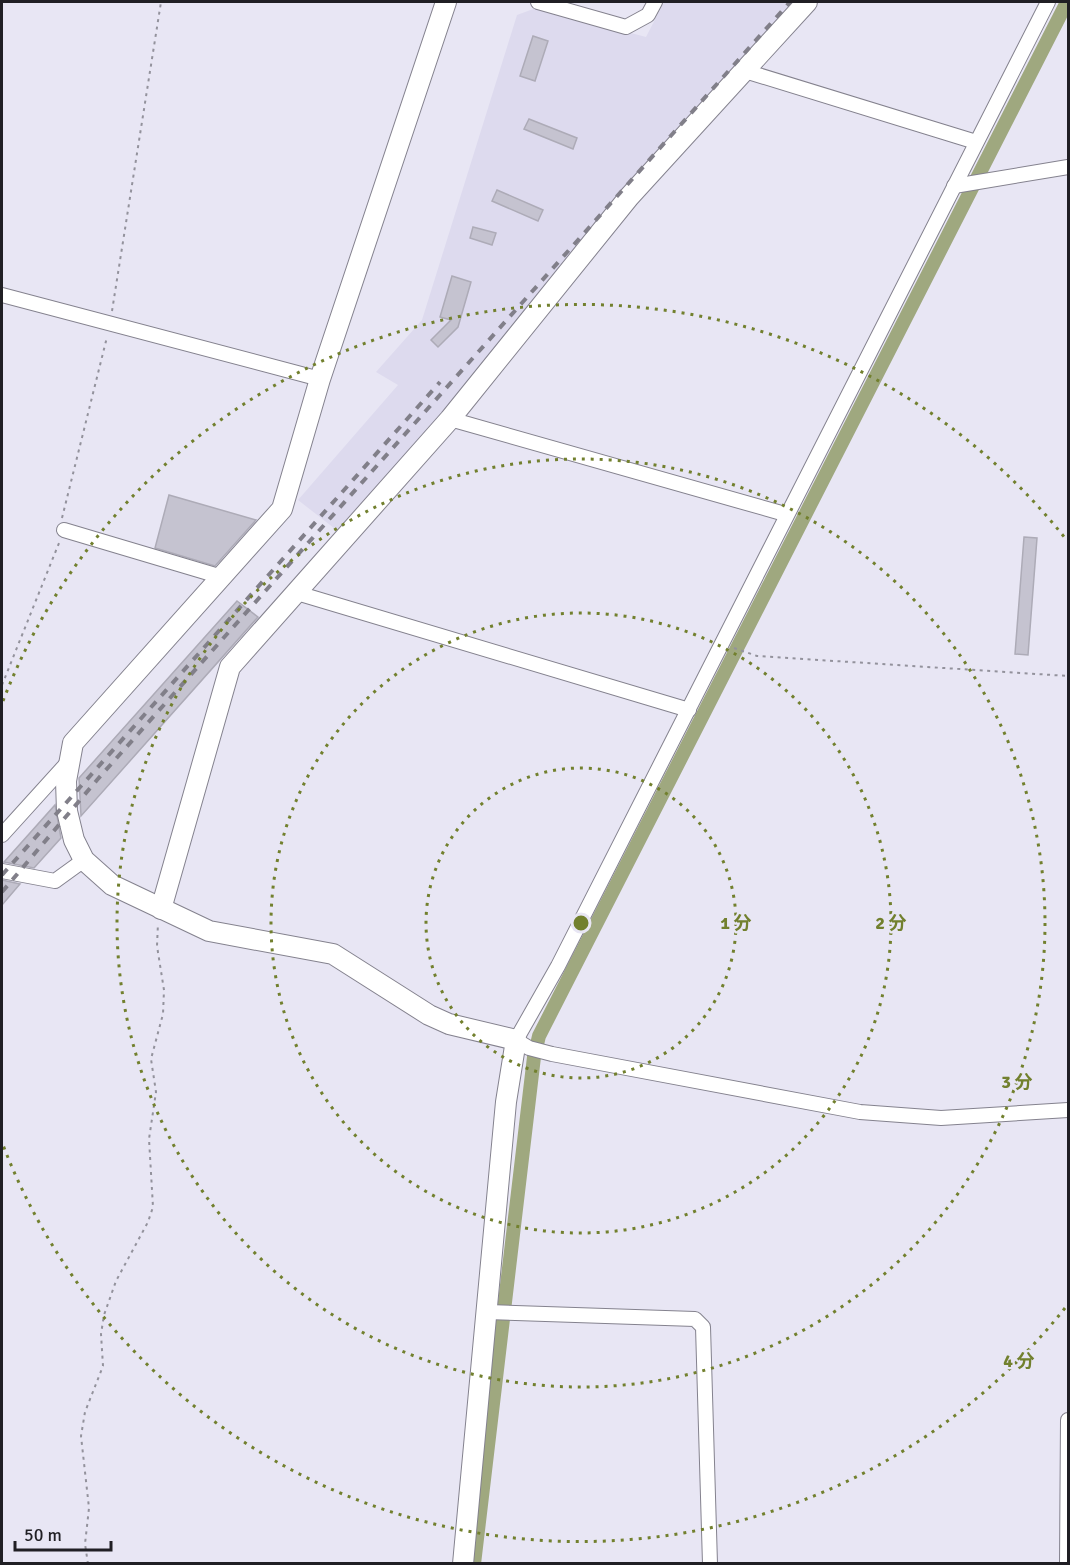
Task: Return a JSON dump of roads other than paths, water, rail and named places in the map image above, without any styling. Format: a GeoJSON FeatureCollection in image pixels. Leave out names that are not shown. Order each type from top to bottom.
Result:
{"type":"FeatureCollection","features":[{"type":"Feature","properties":{"kind":"street"},"geometry":{"type":"LineString","coordinates":[[446,2],[320,379],[282,509],[73,743],[66,781],[67,812],[74,840],[84,860],[112,885],[209,931],[333,954],[429,1015],[449,1024],[544,1052],[860,1112],[941,1118],[1068,1110]]}},
{"type":"Feature","properties":{"kind":"street"},"geometry":{"type":"LineString","coordinates":[[538,2],[626,27],[648,15],[655,2]]}},
{"type":"Feature","properties":{"kind":"street"},"geometry":{"type":"LineString","coordinates":[[161,909],[230,667],[450,419],[629,198],[807,2]]}},
{"type":"Feature","properties":{"kind":"street"},"geometry":{"type":"LineString","coordinates":[[463,1563],[492,1313],[506,1102],[522,1044],[558,966],[689,710],[785,514],[959,185],[976,142],[1048,2]]}},
{"type":"Feature","properties":{"kind":"street"},"geometry":{"type":"LineString","coordinates":[[745,71],[976,142]]}},
{"type":"Feature","properties":{"kind":"street"},"geometry":{"type":"LineString","coordinates":[[959,185],[1068,166]]}},
{"type":"Feature","properties":{"kind":"street"},"geometry":{"type":"LineString","coordinates":[[2,295],[320,379]]}},
{"type":"Feature","properties":{"kind":"street"},"geometry":{"type":"LineString","coordinates":[[450,419],[785,514]]}},
{"type":"Feature","properties":{"kind":"street"},"geometry":{"type":"LineString","coordinates":[[64,530],[222,577]]}},
{"type":"Feature","properties":{"kind":"street"},"geometry":{"type":"LineString","coordinates":[[297,593],[689,710]]}},
{"type":"Feature","properties":{"kind":"street"},"geometry":{"type":"LineString","coordinates":[[2,835],[70,759]]}},
{"type":"Feature","properties":{"kind":"street"},"geometry":{"type":"LineString","coordinates":[[2,871],[55,881],[84,860]]}},
{"type":"Feature","properties":{"kind":"street"},"geometry":{"type":"LineString","coordinates":[[492,1313],[695,1319],[703,1327],[710,1563]]}},
{"type":"Feature","properties":{"kind":"street"},"geometry":{"type":"LineString","coordinates":[[1067,1563],[1068,1420]]}},
{"type":"Feature","properties":{"kind":"waterway"},"geometry":{"type":"LineString","coordinates":[[474,1564],[534,1057],[539,1036],[1067,2]]}},
{"type":"Feature","properties":{"kind":"railway"},"geometry":{"type":"LineString","coordinates":[[2,892],[97,780],[790,2]]}},
{"type":"Feature","properties":{"kind":"railway"},"geometry":{"type":"LineString","coordinates":[[2,875],[440,382]]}}]}
